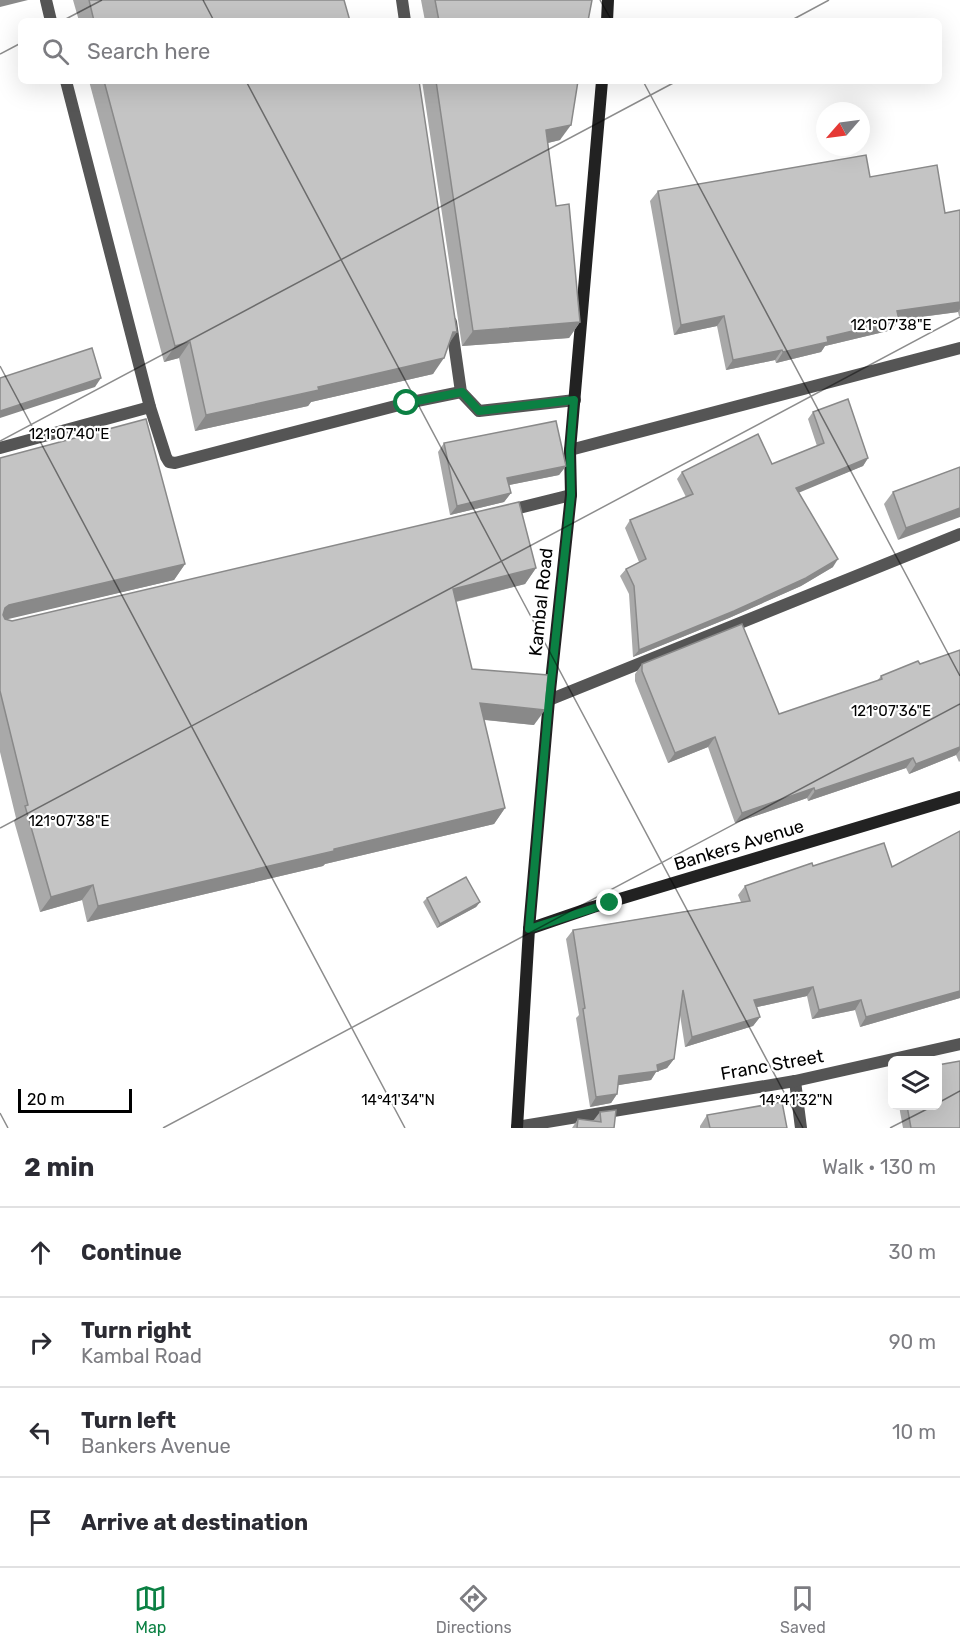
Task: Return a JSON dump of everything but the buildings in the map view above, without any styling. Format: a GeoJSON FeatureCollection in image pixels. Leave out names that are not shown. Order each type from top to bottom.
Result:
{"type":"FeatureCollection","features":[{"type":"Feature","properties":{"kind":"main road"},"geometry":{"type":"LineString","coordinates":[[607,18],[608,0]]}},
{"type":"Feature","properties":{"kind":"main road","name":"Kambal Road"},"geometry":{"type":"LineString","coordinates":[[517,1127],[529,929],[549,700],[571,495],[570,450],[602,84]]}},
{"type":"Feature","properties":{"kind":"main road","name":"Bankers Avenue"},"geometry":{"type":"LineString","coordinates":[[529,929],[593,907],[960,797]]}},
{"type":"Feature","properties":{"kind":"street"},"geometry":{"type":"LineString","coordinates":[[46,0],[50,18]]}},
{"type":"Feature","properties":{"kind":"street"},"geometry":{"type":"LineString","coordinates":[[402,0],[405,18]]}},
{"type":"Feature","properties":{"kind":"street"},"geometry":{"type":"LineString","coordinates":[[67,84],[150,406],[169,462],[175,463],[407,403],[462,392]]}},
{"type":"Feature","properties":{"kind":"street"},"geometry":{"type":"LineString","coordinates":[[449,309],[462,392],[479,411],[574,400]]}},
{"type":"Feature","properties":{"kind":"street"},"geometry":{"type":"LineString","coordinates":[[570,450],[960,348]]}},
{"type":"Feature","properties":{"kind":"street"},"geometry":{"type":"LineString","coordinates":[[0,448],[150,406]]}},
{"type":"Feature","properties":{"kind":"street"},"geometry":{"type":"LineString","coordinates":[[493,515],[571,495]]}},
{"type":"Feature","properties":{"kind":"street"},"geometry":{"type":"LineString","coordinates":[[549,700],[960,534]]}},
{"type":"Feature","properties":{"kind":"street","name":"Franc Street"},"geometry":{"type":"LineString","coordinates":[[517,1127],[795,1081],[960,1044]]}},
{"type":"Feature","properties":{"kind":"street"},"geometry":{"type":"LineString","coordinates":[[795,1081],[801,1128]]}},
{"type":"Feature","properties":{"kind":"route"},"geometry":{"type":"LineString","coordinates":[[407,403],[462,392],[479,411],[574,400],[570,450],[571,495],[549,700],[529,929],[610,903]]}}]}
